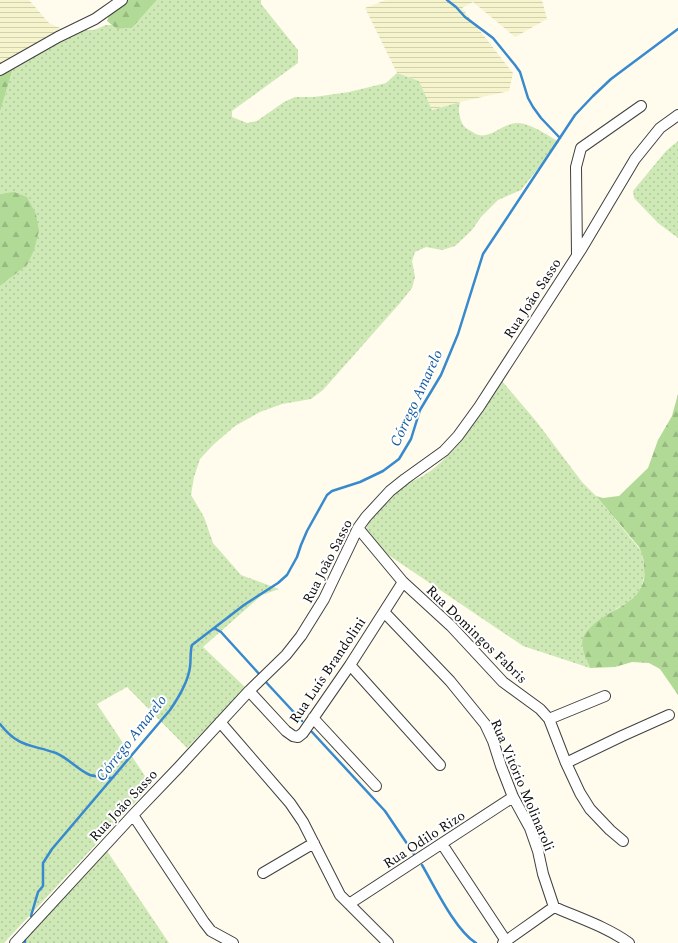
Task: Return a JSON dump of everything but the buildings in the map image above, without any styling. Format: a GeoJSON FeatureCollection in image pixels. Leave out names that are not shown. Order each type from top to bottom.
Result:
{"type":"FeatureCollection","features":[{"type":"Feature","properties":{"kind":"street"},"geometry":{"type":"LineString","coordinates":[[0,70],[58,37],[95,19],[122,0]]}},
{"type":"Feature","properties":{"kind":"street"},"geometry":{"type":"LineString","coordinates":[[577,255],[576,166],[580,148],[641,106]]}},
{"type":"Feature","properties":{"kind":"street","name":"Rua João Sasso"},"geometry":{"type":"LineString","coordinates":[[15,943],[132,815],[249,691],[286,655],[310,622],[334,578],[358,528],[378,502],[405,479],[444,451],[458,436],[577,255],[635,159],[660,128],[678,115]]}},
{"type":"Feature","properties":{"kind":"street","name":"Rua Domingos Fabris"},"geometry":{"type":"LineString","coordinates":[[358,528],[403,582],[451,626],[503,682],[540,709],[549,719],[566,763],[580,793],[590,809],[623,841]]}},
{"type":"Feature","properties":{"kind":"street","name":"Rua Luís Brandolini"},"geometry":{"type":"LineString","coordinates":[[249,691],[286,732],[298,737],[303,733],[350,665],[403,582]]}},
{"type":"Feature","properties":{"kind":"street","name":"Rua Vitório Molinaroli"},"geometry":{"type":"LineString","coordinates":[[384,612],[450,681],[485,724],[493,741],[513,797],[530,828],[554,907]]}},
{"type":"Feature","properties":{"kind":"street"},"geometry":{"type":"LineString","coordinates":[[350,665],[440,765]]}},
{"type":"Feature","properties":{"kind":"street"},"geometry":{"type":"LineString","coordinates":[[549,719],[605,696]]}},
{"type":"Feature","properties":{"kind":"street"},"geometry":{"type":"LineString","coordinates":[[566,763],[669,715]]}},
{"type":"Feature","properties":{"kind":"street"},"geometry":{"type":"LineString","coordinates":[[313,718],[376,786]]}},
{"type":"Feature","properties":{"kind":"street"},"geometry":{"type":"LineString","coordinates":[[220,722],[290,803],[303,822],[340,895],[388,943]]}},
{"type":"Feature","properties":{"kind":"street","name":"Rua Odilo Rizo"},"geometry":{"type":"LineString","coordinates":[[349,904],[513,797]]}},
{"type":"Feature","properties":{"kind":"street"},"geometry":{"type":"LineString","coordinates":[[132,815],[204,922],[211,930],[233,943]]}},
{"type":"Feature","properties":{"kind":"street"},"geometry":{"type":"LineString","coordinates":[[263,873],[314,843]]}},
{"type":"Feature","properties":{"kind":"street"},"geometry":{"type":"LineString","coordinates":[[442,844],[505,942],[554,907],[606,930],[629,943]]}},
{"type":"Feature","properties":{"kind":"green space"},"geometry":{"type":"Polygon","coordinates":[[[0,0],[29,0],[49,23],[60,28],[73,31],[19,66],[0,73],[0,0]]]}},
{"type":"Feature","properties":{"kind":"green space"},"geometry":{"type":"Polygon","coordinates":[[[115,0],[157,0],[132,28],[117,29],[107,21],[115,0]]]}},
{"type":"Feature","properties":{"kind":"green space"},"geometry":{"type":"Polygon","coordinates":[[[157,0],[261,0],[261,4],[298,50],[298,63],[232,111],[232,117],[247,123],[257,121],[284,102],[295,97],[314,97],[349,92],[386,83],[397,73],[419,81],[432,110],[460,102],[459,112],[462,123],[467,129],[477,134],[488,134],[505,126],[517,123],[533,127],[559,142],[521,190],[498,200],[481,217],[472,230],[455,246],[442,250],[426,247],[415,252],[412,261],[415,277],[412,288],[323,390],[311,399],[282,404],[260,412],[235,426],[213,445],[200,459],[194,477],[191,495],[204,517],[213,543],[241,575],[279,589],[262,595],[203,647],[246,688],[187,748],[127,687],[97,704],[151,785],[4,943],[0,943],[0,286],[27,265],[3,193],[0,194],[0,112],[13,68],[19,66],[38,53],[80,30],[94,30],[106,25],[112,25],[117,29],[132,28],[157,0]]]}},
{"type":"Feature","properties":{"kind":"green space"},"geometry":{"type":"Polygon","coordinates":[[[386,0],[542,0],[547,19],[515,37],[473,2],[462,8],[513,73],[509,91],[431,110],[419,81],[397,73],[365,8],[386,0]]]}},
{"type":"Feature","properties":{"kind":"green space"},"geometry":{"type":"Polygon","coordinates":[[[13,68],[0,112],[0,73],[13,68]]]}},
{"type":"Feature","properties":{"kind":"green space"},"geometry":{"type":"Polygon","coordinates":[[[678,141],[678,238],[658,223],[634,198],[633,191],[666,151],[678,141]]]}},
{"type":"Feature","properties":{"kind":"green space"},"geometry":{"type":"Polygon","coordinates":[[[14,192],[27,197],[36,214],[39,231],[34,250],[27,265],[0,286],[0,194],[14,192]]]}},
{"type":"Feature","properties":{"kind":"green space"},"geometry":{"type":"Polygon","coordinates":[[[501,380],[536,421],[582,482],[596,496],[642,552],[645,572],[641,590],[628,602],[616,609],[582,647],[590,668],[523,646],[375,546],[365,531],[371,518],[407,483],[422,477],[436,467],[449,454],[472,425],[501,380]]]}},
{"type":"Feature","properties":{"kind":"green space"},"geometry":{"type":"Polygon","coordinates":[[[678,394],[678,695],[660,669],[649,663],[632,662],[615,667],[590,668],[582,643],[587,631],[594,624],[635,596],[641,588],[644,579],[644,565],[639,547],[596,496],[603,498],[619,496],[648,468],[658,440],[672,416],[678,394]]]}},
{"type":"Feature","properties":{"kind":"green space"},"geometry":{"type":"Polygon","coordinates":[[[105,848],[169,943],[19,943],[105,848]]]}},
{"type":"Feature","properties":{"kind":"waterway"},"geometry":{"type":"LineString","coordinates":[[447,0],[465,17],[493,38],[520,72],[528,98],[533,107],[560,138]]}},
{"type":"Feature","properties":{"kind":"waterway","name":"Córrego Amarelo"},"geometry":{"type":"LineString","coordinates":[[31,916],[38,892],[43,886],[43,863],[52,849],[170,710],[185,684],[190,667],[192,645],[244,605],[278,583],[287,575],[297,557],[307,531],[327,495],[332,491],[360,482],[383,471],[399,459],[411,439],[420,410],[441,375],[458,334],[483,254],[575,115],[611,79],[678,29]]}},
{"type":"Feature","properties":{"kind":"waterway"},"geometry":{"type":"LineString","coordinates":[[214,628],[221,632],[261,676]]}},
{"type":"Feature","properties":{"kind":"waterway"},"geometry":{"type":"LineString","coordinates":[[264,680],[302,721]]}},
{"type":"Feature","properties":{"kind":"waterway"},"geometry":{"type":"LineString","coordinates":[[0,724],[13,737],[25,744],[56,753],[90,775],[112,778]]}},
{"type":"Feature","properties":{"kind":"waterway"},"geometry":{"type":"LineString","coordinates":[[312,732],[385,811],[414,854]]}},
{"type":"Feature","properties":{"kind":"waterway"},"geometry":{"type":"LineString","coordinates":[[422,865],[453,918],[468,937],[476,943]]}}]}
